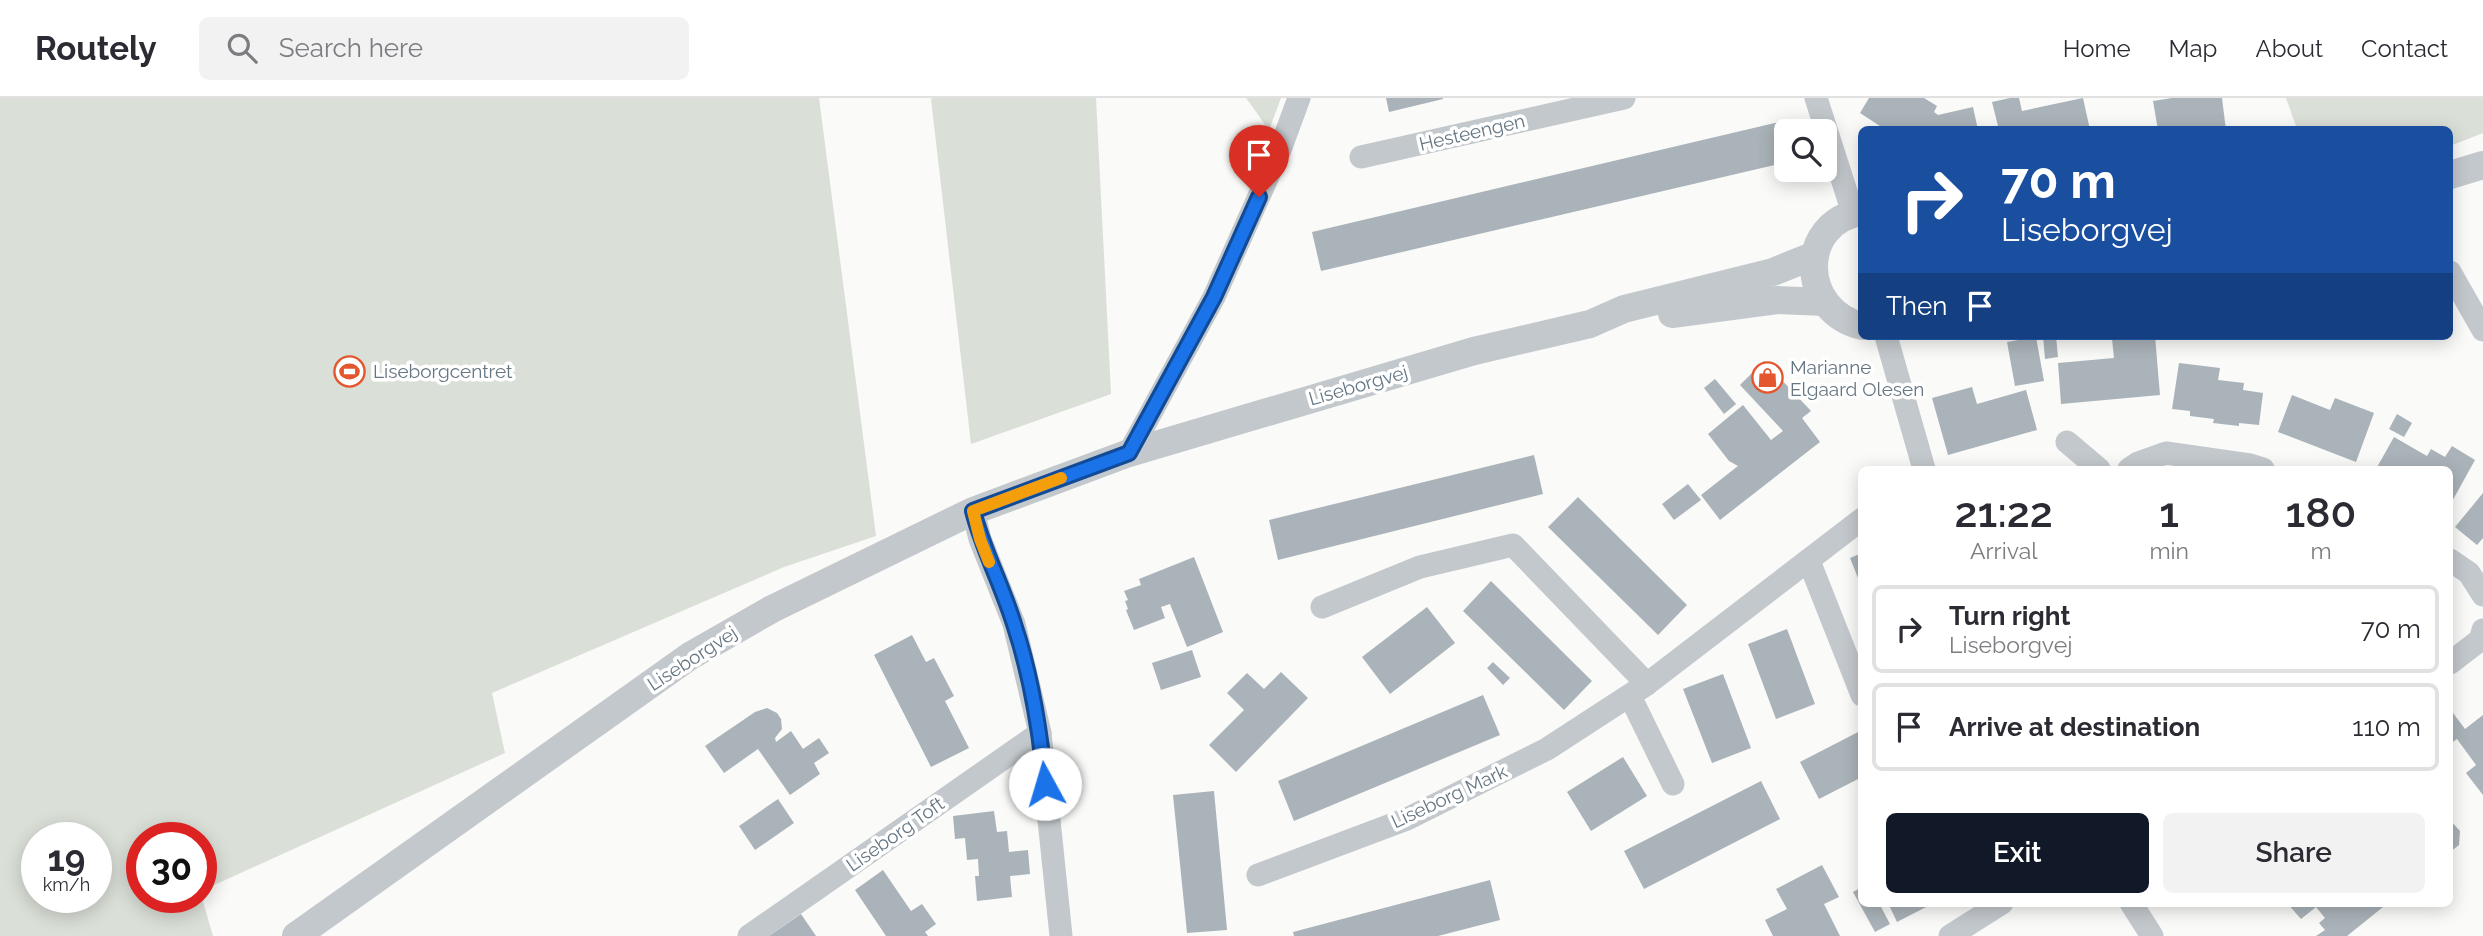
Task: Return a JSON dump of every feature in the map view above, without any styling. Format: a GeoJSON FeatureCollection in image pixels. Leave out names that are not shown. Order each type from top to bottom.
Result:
{"type":"FeatureCollection","features":[{"type":"Feature","properties":{"kind":"street"},"geometry":{"type":"LineString","coordinates":[[1129,453],[1214,297],[1281,147],[1299,98]]}},
{"type":"Feature","properties":{"kind":"street","name":"Hesteengen"},"geometry":{"type":"LineString","coordinates":[[1361,157],[1624,98]]}},
{"type":"Feature","properties":{"kind":"street"},"geometry":{"type":"LineString","coordinates":[[1816,98],[1858,212],[1836,222],[1823,237],[1815,255],[1813,271],[1816,287],[1824,302],[1835,315],[1858,325]]}},
{"type":"Feature","properties":{"kind":"street"},"geometry":{"type":"LineString","coordinates":[[2453,174],[2483,165]]}},
{"type":"Feature","properties":{"kind":"street","name":"Liseborgvej"},"geometry":{"type":"LineString","coordinates":[[1590,324],[1624,309],[1773,272],[1815,255]]}},
{"type":"Feature","properties":{"kind":"street"},"geometry":{"type":"LineString","coordinates":[[2453,277],[2483,330]]}},
{"type":"Feature","properties":{"kind":"street","name":"Liseborgvej"},"geometry":{"type":"LineString","coordinates":[[296,936],[690,656],[772,608],[973,511],[1129,453],[1474,351],[1590,324],[1628,322],[1777,300],[1824,302]]}},
{"type":"Feature","properties":{"kind":"street"},"geometry":{"type":"LineString","coordinates":[[1887,340],[1923,466]]}},
{"type":"Feature","properties":{"kind":"street"},"geometry":{"type":"LineString","coordinates":[[2067,442],[2095,466]]}},
{"type":"Feature","properties":{"kind":"street"},"geometry":{"type":"LineString","coordinates":[[2134,466],[2166,453],[2253,466]]}},
{"type":"Feature","properties":{"kind":"street"},"geometry":{"type":"LineString","coordinates":[[973,511],[980,539],[1014,624],[1040,733],[1060,936]]}},
{"type":"Feature","properties":{"kind":"street","name":"Liseborg Mark"},"geometry":{"type":"LineString","coordinates":[[1258,875],[1407,818],[1547,749],[1639,690],[1858,522]]}},
{"type":"Feature","properties":{"kind":"street"},"geometry":{"type":"LineString","coordinates":[[1322,607],[1420,567],[1513,545],[1639,690],[1673,784]]}},
{"type":"Feature","properties":{"kind":"street"},"geometry":{"type":"LineString","coordinates":[[1809,561],[1858,685]]}},
{"type":"Feature","properties":{"kind":"street"},"geometry":{"type":"LineString","coordinates":[[2453,563],[2469,573],[2483,594]]}},
{"type":"Feature","properties":{"kind":"street"},"geometry":{"type":"LineString","coordinates":[[2453,661],[2480,640],[2483,630]]}},
{"type":"Feature","properties":{"kind":"street","name":"Liseborg Toft"},"geometry":{"type":"LineString","coordinates":[[749,936],[1040,733]]}},
{"type":"Feature","properties":{"kind":"street"},"geometry":{"type":"LineString","coordinates":[[1950,936],[1996,907]]}},
{"type":"Feature","properties":{"kind":"street"},"geometry":{"type":"LineString","coordinates":[[2134,907],[2152,936]]}},
{"type":"Feature","properties":{"kind":"shaded area","name":"Liseborgcentret"},"geometry":{"type":"Polygon","coordinates":[[[0,98],[819,98],[876,536],[784,567],[492,693],[505,753],[217,884],[217,822],[126,822],[126,913],[206,913],[213,936],[0,936],[0,98]]]}},
{"type":"Feature","properties":{"kind":"shaded area"},"geometry":{"type":"Polygon","coordinates":[[[1096,98],[1111,394],[971,444],[931,99],[1096,98]]]}},
{"type":"Feature","properties":{"kind":"shaded area"},"geometry":{"type":"Polygon","coordinates":[[[1246,98],[1281,98],[1269,130],[1246,98]]]}},
{"type":"Feature","properties":{"kind":"shaded area"},"geometry":{"type":"Polygon","coordinates":[[[2286,98],[2483,98],[2483,133],[2453,145],[2453,126],[2296,126],[2286,98]]]}},
{"type":"Feature","properties":{"kind":"building"},"geometry":{"type":"Polygon","coordinates":[[[1386,98],[1443,98],[1443,99],[1389,112],[1386,98]]]}},
{"type":"Feature","properties":{"kind":"building"},"geometry":{"type":"Polygon","coordinates":[[[1869,98],[1924,98],[1937,106],[1934,112],[1938,115],[1973,107],[1977,126],[1880,126],[1860,113],[1869,98]]]}},
{"type":"Feature","properties":{"kind":"building"},"geometry":{"type":"Polygon","coordinates":[[[2019,98],[2022,111],[2083,98],[2089,126],[1998,126],[1992,102],[2019,98]]]}},
{"type":"Feature","properties":{"kind":"building"},"geometry":{"type":"Polygon","coordinates":[[[2172,98],[2222,98],[2226,126],[2157,126],[2153,101],[2172,98]]]}},
{"type":"Feature","properties":{"kind":"building"},"geometry":{"type":"Polygon","coordinates":[[[1774,123],[1774,165],[1321,271],[1312,232],[1774,123]]]}},
{"type":"Feature","properties":{"kind":"building"},"geometry":{"type":"Polygon","coordinates":[[[2037,340],[2044,381],[2015,386],[2007,342],[2037,340]]]}},
{"type":"Feature","properties":{"kind":"building"},"geometry":{"type":"Polygon","coordinates":[[[2043,340],[2056,340],[2058,357],[2045,359],[2043,340]]]}},
{"type":"Feature","properties":{"kind":"building"},"geometry":{"type":"Polygon","coordinates":[[[2112,340],[2155,340],[2160,395],[2061,404],[2058,363],[2114,358],[2112,340]]]}},
{"type":"Feature","properties":{"kind":"building"},"geometry":{"type":"Polygon","coordinates":[[[1764,361],[1811,411],[1802,418],[1820,442],[1720,520],[1701,495],[1738,466],[1729,461],[1708,434],[1743,405],[1771,440],[1783,431],[1740,385],[1764,361]]]}},
{"type":"Feature","properties":{"kind":"building"},"geometry":{"type":"Polygon","coordinates":[[[2179,363],[2220,368],[2218,380],[2244,383],[2243,390],[2263,393],[2259,425],[2213,423],[2214,419],[2190,416],[2190,411],[2172,409],[2179,363]]]}},
{"type":"Feature","properties":{"kind":"building"},"geometry":{"type":"Polygon","coordinates":[[[1715,379],[1736,404],[1724,414],[1704,388],[1715,379]]]}},
{"type":"Feature","properties":{"kind":"building"},"geometry":{"type":"Polygon","coordinates":[[[1972,387],[1977,404],[2026,390],[2037,430],[1948,455],[1932,398],[1972,387]]]}},
{"type":"Feature","properties":{"kind":"building"},"geometry":{"type":"Polygon","coordinates":[[[2292,395],[2330,410],[2335,398],[2374,413],[2356,462],[2278,432],[2292,395]]]}},
{"type":"Feature","properties":{"kind":"building"},"geometry":{"type":"Polygon","coordinates":[[[2397,414],[2412,423],[2404,437],[2389,429],[2397,414]]]}},
{"type":"Feature","properties":{"kind":"building"},"geometry":{"type":"Polygon","coordinates":[[[2394,437],[2427,456],[2431,449],[2445,457],[2452,446],[2475,460],[2453,500],[2453,466],[2378,466],[2394,437]]]}},
{"type":"Feature","properties":{"kind":"building"},"geometry":{"type":"Polygon","coordinates":[[[1534,455],[1543,494],[1278,560],[1269,520],[1534,455]]]}},
{"type":"Feature","properties":{"kind":"building"},"geometry":{"type":"Polygon","coordinates":[[[1688,484],[1701,500],[1674,520],[1662,504],[1688,484]]]}},
{"type":"Feature","properties":{"kind":"building"},"geometry":{"type":"Polygon","coordinates":[[[2483,493],[2483,538],[2477,545],[2455,527],[2483,493]]]}},
{"type":"Feature","properties":{"kind":"building"},"geometry":{"type":"Polygon","coordinates":[[[1578,497],[1687,605],[1658,635],[1548,527],[1578,497]]]}},
{"type":"Feature","properties":{"kind":"building"},"geometry":{"type":"Polygon","coordinates":[[[1858,555],[1858,578],[1850,558],[1858,555]]]}},
{"type":"Feature","properties":{"kind":"building"},"geometry":{"type":"Polygon","coordinates":[[[1194,557],[1223,632],[1187,647],[1170,604],[1161,607],[1165,618],[1134,630],[1126,610],[1125,601],[1128,600],[1124,591],[1141,585],[1139,579],[1194,557]]]}},
{"type":"Feature","properties":{"kind":"building"},"geometry":{"type":"Polygon","coordinates":[[[1491,581],[1592,681],[1564,710],[1463,611],[1491,581]]]}},
{"type":"Feature","properties":{"kind":"building"},"geometry":{"type":"Polygon","coordinates":[[[1427,607],[1455,643],[1390,694],[1362,657],[1427,607]]]}},
{"type":"Feature","properties":{"kind":"building"},"geometry":{"type":"Polygon","coordinates":[[[1787,629],[1815,704],[1776,719],[1748,644],[1787,629]]]}},
{"type":"Feature","properties":{"kind":"building"},"geometry":{"type":"Polygon","coordinates":[[[912,635],[926,662],[934,658],[954,696],[945,701],[969,748],[931,767],[874,655],[912,635]]]}},
{"type":"Feature","properties":{"kind":"building"},"geometry":{"type":"Polygon","coordinates":[[[1192,650],[1201,677],[1161,690],[1152,663],[1192,650]]]}},
{"type":"Feature","properties":{"kind":"building"},"geometry":{"type":"Polygon","coordinates":[[[1493,662],[1510,678],[1503,685],[1487,668],[1493,662]]]}},
{"type":"Feature","properties":{"kind":"building"},"geometry":{"type":"Polygon","coordinates":[[[1281,672],[1308,698],[1236,772],[1209,745],[1244,710],[1227,693],[1247,673],[1264,689],[1281,672]]]}},
{"type":"Feature","properties":{"kind":"building"},"geometry":{"type":"Polygon","coordinates":[[[1723,674],[1751,748],[1712,763],[1683,689],[1723,674]]]}},
{"type":"Feature","properties":{"kind":"building"},"geometry":{"type":"Polygon","coordinates":[[[1483,695],[1500,735],[1294,821],[1278,781],[1483,695]]]}},
{"type":"Feature","properties":{"kind":"building"},"geometry":{"type":"Polygon","coordinates":[[[767,708],[777,713],[781,719],[782,729],[775,738],[776,742],[791,731],[803,749],[819,738],[829,753],[814,763],[820,774],[790,795],[758,749],[724,773],[705,746],[755,712],[767,708]]]}},
{"type":"Feature","properties":{"kind":"building"},"geometry":{"type":"Polygon","coordinates":[[[2453,713],[2465,729],[2483,715],[2483,795],[2466,773],[2476,765],[2457,739],[2453,742],[2453,713]]]}},
{"type":"Feature","properties":{"kind":"building"},"geometry":{"type":"Polygon","coordinates":[[[1858,732],[1858,779],[1819,799],[1800,762],[1858,732]]]}},
{"type":"Feature","properties":{"kind":"building"},"geometry":{"type":"Polygon","coordinates":[[[1623,757],[1647,796],[1591,831],[1567,792],[1623,757]]]}},
{"type":"Feature","properties":{"kind":"building"},"geometry":{"type":"Polygon","coordinates":[[[1761,781],[1780,819],[1644,889],[1624,851],[1761,781]]]}},
{"type":"Feature","properties":{"kind":"building"},"geometry":{"type":"Polygon","coordinates":[[[1214,791],[1227,930],[1187,933],[1173,795],[1214,791]]]}},
{"type":"Feature","properties":{"kind":"building"},"geometry":{"type":"Polygon","coordinates":[[[778,799],[794,823],[755,850],[739,826],[778,799]]]}},
{"type":"Feature","properties":{"kind":"building"},"geometry":{"type":"Polygon","coordinates":[[[994,811],[997,832],[1007,831],[1009,852],[1028,850],[1030,874],[1010,876],[1012,897],[977,901],[975,876],[979,876],[978,859],[967,860],[965,838],[955,839],[953,816],[994,811]]]}},
{"type":"Feature","properties":{"kind":"building"},"geometry":{"type":"Polygon","coordinates":[[[2453,823],[2460,831],[2459,845],[2453,850],[2453,823]]]}},
{"type":"Feature","properties":{"kind":"building"},"geometry":{"type":"Polygon","coordinates":[[[1822,865],[1839,897],[1824,904],[1840,936],[1773,936],[1765,920],[1787,909],[1776,889],[1822,865]]]}},
{"type":"Feature","properties":{"kind":"building"},"geometry":{"type":"Polygon","coordinates":[[[883,870],[911,911],[922,904],[936,924],[925,932],[928,936],[886,936],[855,890],[883,870]]]}},
{"type":"Feature","properties":{"kind":"building"},"geometry":{"type":"Polygon","coordinates":[[[1490,880],[1500,920],[1438,936],[1294,936],[1293,932],[1490,880]]]}},
{"type":"Feature","properties":{"kind":"building"},"geometry":{"type":"Polygon","coordinates":[[[1861,907],[1881,907],[1890,924],[1875,932],[1861,907]]]}},
{"type":"Feature","properties":{"kind":"building"},"geometry":{"type":"Polygon","coordinates":[[[1890,907],[1926,907],[1897,922],[1890,907]]]}},
{"type":"Feature","properties":{"kind":"building"},"geometry":{"type":"Polygon","coordinates":[[[2290,907],[2316,907],[2301,919],[2290,907]]]}},
{"type":"Feature","properties":{"kind":"building"},"geometry":{"type":"Polygon","coordinates":[[[2316,907],[2383,907],[2347,936],[2316,936],[2325,930],[2319,923],[2325,918],[2316,907]]]}},
{"type":"Feature","properties":{"kind":"building"},"geometry":{"type":"Polygon","coordinates":[[[801,914],[816,936],[769,936],[801,914]]]}},
{"type":"Feature","properties":{"kind":"slow traffic"},"geometry":{"type":"LineString","coordinates":[[989,562],[973,511],[1061,478]]}},
{"type":"Feature","properties":{"kind":"place","name":"Liseborgcentret"},"geometry":{"type":"Point","coordinates":[350,371]}},
{"type":"Feature","properties":{"kind":"place","name":"Marianne Elgaard Olesen"},"geometry":{"type":"Point","coordinates":[1767,378]}},
{"type":"Feature","properties":{"kind":"route"},"geometry":{"type":"LineString","coordinates":[[1045,784],[1040,733],[1014,624],[980,539],[973,511],[1129,453],[1214,297],[1259,197]]}}]}
